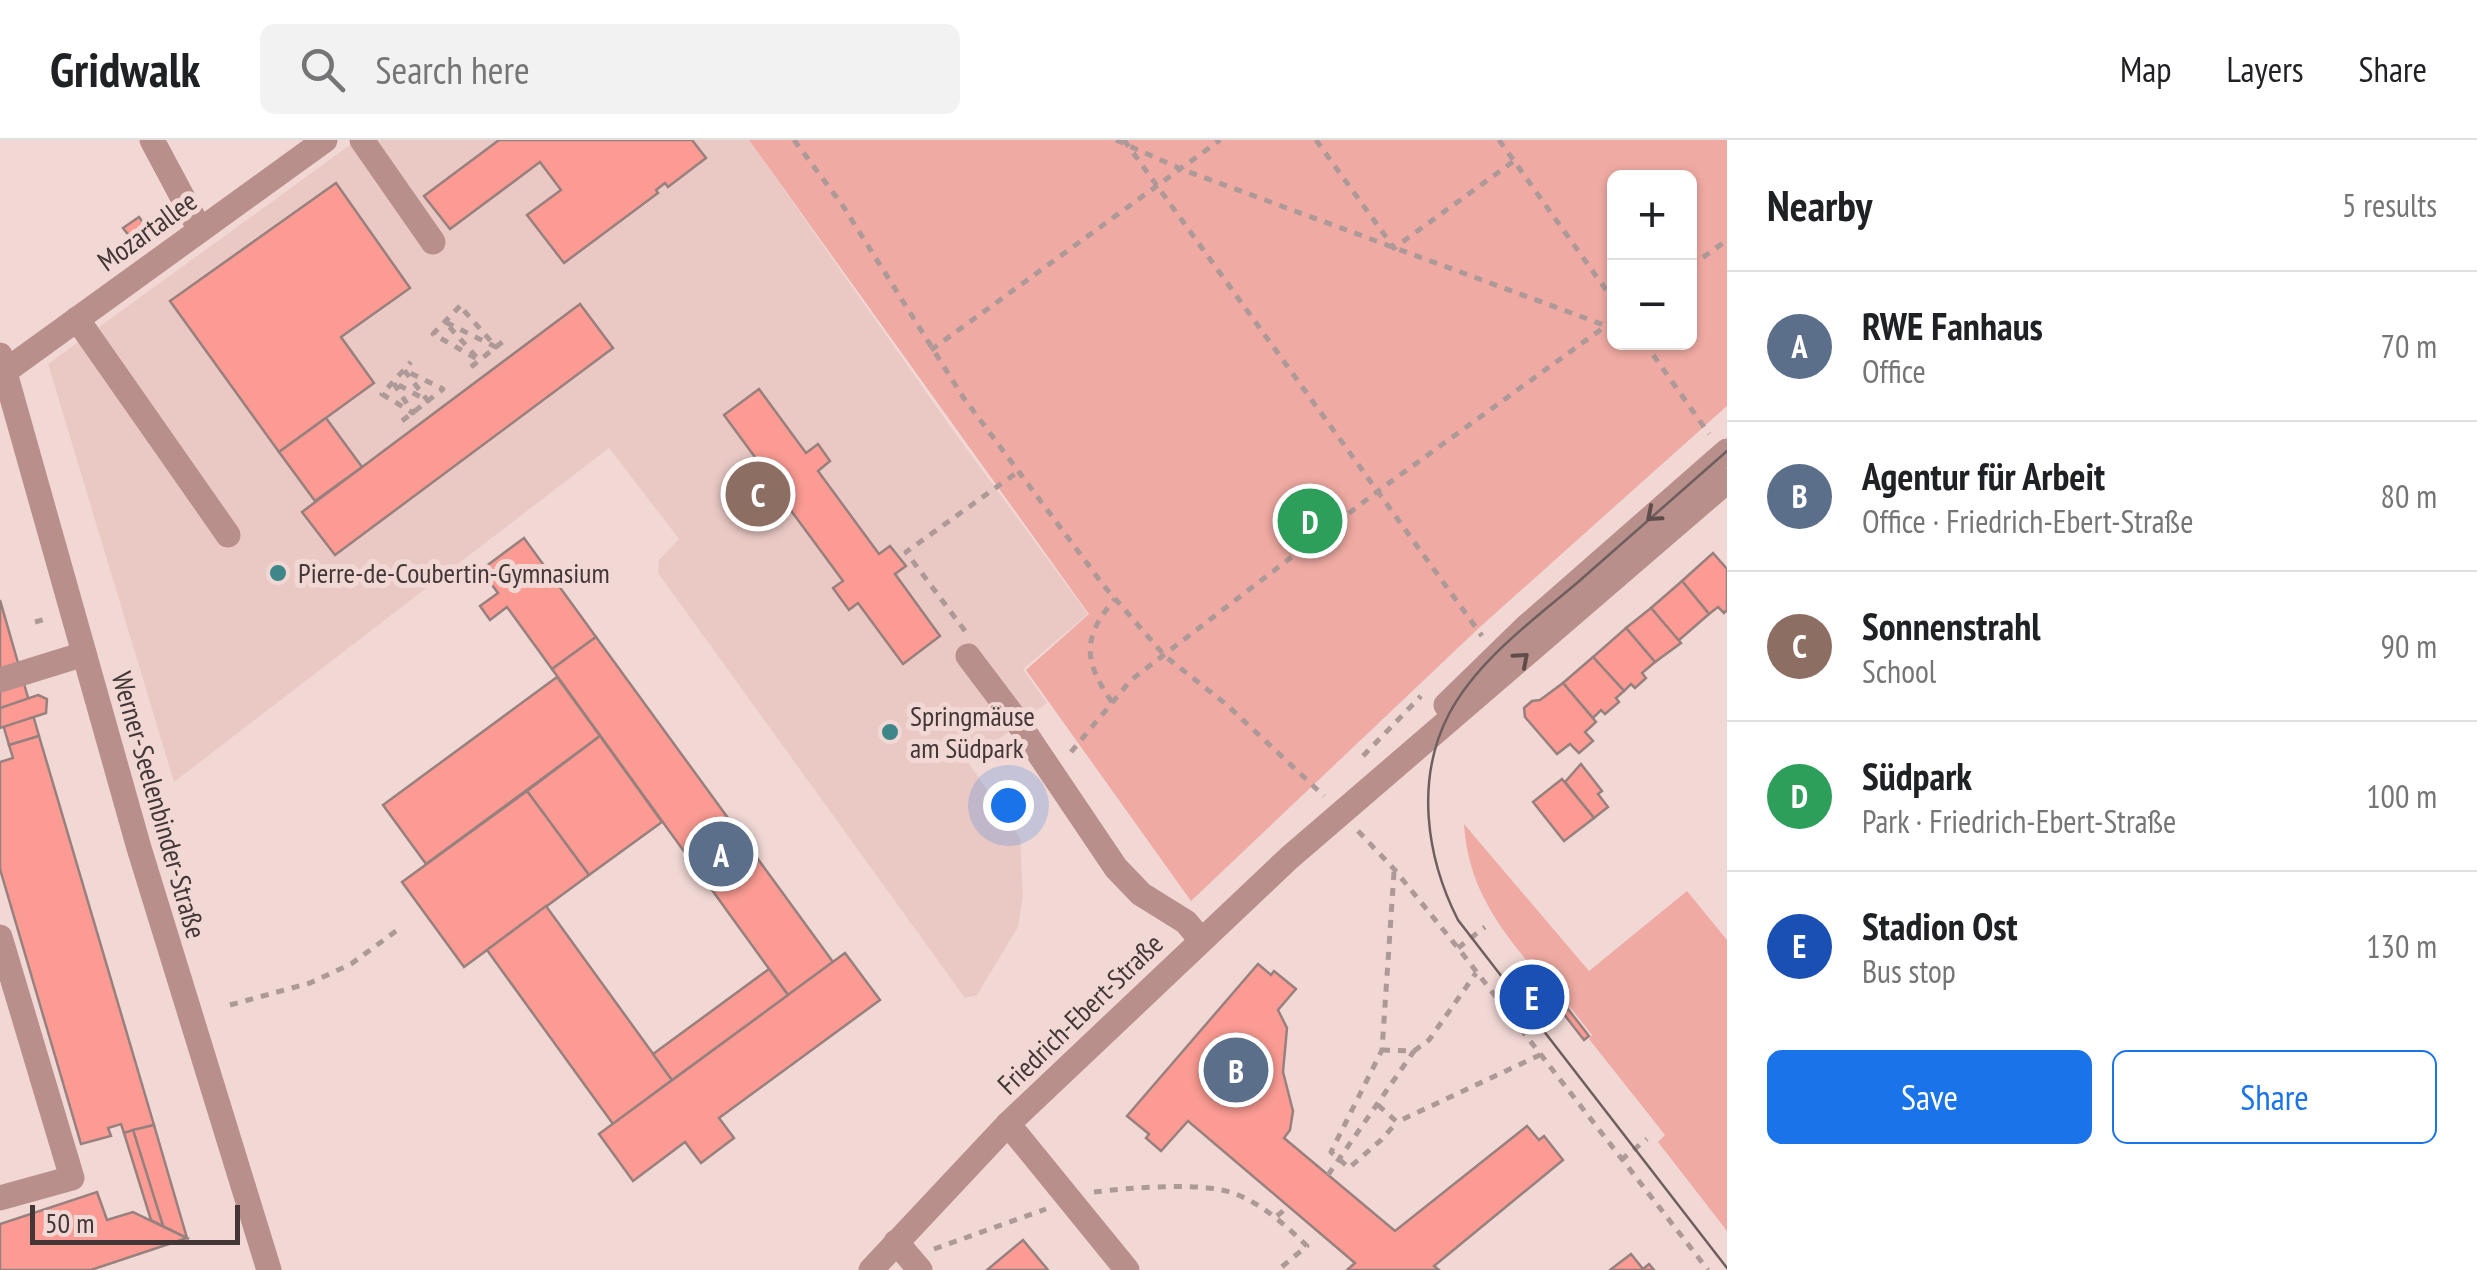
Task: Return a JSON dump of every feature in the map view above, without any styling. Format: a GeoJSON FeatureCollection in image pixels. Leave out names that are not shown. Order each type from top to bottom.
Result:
{"type":"FeatureCollection","features":[{"type":"Feature","properties":{"kind":"street"},"geometry":{"type":"LineString","coordinates":[[152,140],[200,230]]}},
{"type":"Feature","properties":{"kind":"street","name":"Mozartallee"},"geometry":{"type":"LineString","coordinates":[[1,367],[77,319],[325,140]]}},
{"type":"Feature","properties":{"kind":"street"},"geometry":{"type":"LineString","coordinates":[[362,140],[433,242]]}},
{"type":"Feature","properties":{"kind":"street"},"geometry":{"type":"LineString","coordinates":[[77,319],[228,535]]}},
{"type":"Feature","properties":{"kind":"street","name":"Werner-Seelenbinder-Straße"},"geometry":{"type":"LineString","coordinates":[[1,367],[231,1154],[269,1270]]}},
{"type":"Feature","properties":{"kind":"street","name":"Friedrich-Ebert-Straße"},"geometry":{"type":"LineString","coordinates":[[1340,812],[1716,490],[1718,443]]}},
{"type":"Feature","properties":{"kind":"street","name":"Friedrich-Ebert-Straße"},"geometry":{"type":"LineString","coordinates":[[871,1270],[1008,1124],[1340,812],[1496,655],[1716,490]]}},
{"type":"Feature","properties":{"kind":"street"},"geometry":{"type":"LineString","coordinates":[[0,680],[84,654]]}},
{"type":"Feature","properties":{"kind":"street"},"geometry":{"type":"LineString","coordinates":[[968,656],[1116,868],[1141,894],[1186,922],[1201,940]]}},
{"type":"Feature","properties":{"kind":"street"},"geometry":{"type":"LineString","coordinates":[[0,936],[7,986],[72,1178],[0,1198]]}},
{"type":"Feature","properties":{"kind":"street"},"geometry":{"type":"LineString","coordinates":[[1008,1124],[1128,1270]]}},
{"type":"Feature","properties":{"kind":"street"},"geometry":{"type":"LineString","coordinates":[[896,1242],[921,1262]]}},
{"type":"Feature","properties":{"kind":"path"},"geometry":{"type":"LineString","coordinates":[[794,140],[843,206],[931,350],[1115,599],[1164,656],[1228,705],[1394,869],[1708,1270]]}},
{"type":"Feature","properties":{"kind":"path"},"geometry":{"type":"LineString","coordinates":[[931,350],[1220,140]]}},
{"type":"Feature","properties":{"kind":"path"},"geometry":{"type":"LineString","coordinates":[[1316,140],[1394,248]]}},
{"type":"Feature","properties":{"kind":"path"},"geometry":{"type":"LineString","coordinates":[[1499,140],[1607,292]]}},
{"type":"Feature","properties":{"kind":"path"},"geometry":{"type":"LineString","coordinates":[[1122,142],[1181,168],[1606,326]]}},
{"type":"Feature","properties":{"kind":"path"},"geometry":{"type":"LineString","coordinates":[[1122,142],[1496,655]]}},
{"type":"Feature","properties":{"kind":"path"},"geometry":{"type":"LineString","coordinates":[[1394,248],[1514,162]]}},
{"type":"Feature","properties":{"kind":"path"},"geometry":{"type":"LineString","coordinates":[[1697,262],[1727,240]]}},
{"type":"Feature","properties":{"kind":"path"},"geometry":{"type":"LineString","coordinates":[[479,360],[433,334],[460,306],[496,347]]}},
{"type":"Feature","properties":{"kind":"path"},"geometry":{"type":"LineString","coordinates":[[445,322],[496,347]]}},
{"type":"Feature","properties":{"kind":"path"},"geometry":{"type":"LineString","coordinates":[[445,322],[479,360]]}},
{"type":"Feature","properties":{"kind":"path"},"geometry":{"type":"LineString","coordinates":[[1053,775],[1131,680],[1378,492],[1606,326]]}},
{"type":"Feature","properties":{"kind":"path"},"geometry":{"type":"LineString","coordinates":[[471,367],[506,340]]}},
{"type":"Feature","properties":{"kind":"path"},"geometry":{"type":"LineString","coordinates":[[1650,350],[1718,443]]}},
{"type":"Feature","properties":{"kind":"path"},"geometry":{"type":"LineString","coordinates":[[411,362],[382,394],[413,412]]}},
{"type":"Feature","properties":{"kind":"path"},"geometry":{"type":"LineString","coordinates":[[402,421],[443,389],[404,370]]}},
{"type":"Feature","properties":{"kind":"path"},"geometry":{"type":"LineString","coordinates":[[404,370],[428,401]]}},
{"type":"Feature","properties":{"kind":"path"},"geometry":{"type":"LineString","coordinates":[[392,382],[428,401]]}},
{"type":"Feature","properties":{"kind":"path"},"geometry":{"type":"LineString","coordinates":[[392,382],[413,412]]}},
{"type":"Feature","properties":{"kind":"path"},"geometry":{"type":"LineString","coordinates":[[968,656],[966,634],[906,552],[1018,470]]}},
{"type":"Feature","properties":{"kind":"path"},"geometry":{"type":"LineString","coordinates":[[1112,702],[1094,676],[1089,646],[1097,620],[1115,599]]}},
{"type":"Feature","properties":{"kind":"path"},"geometry":{"type":"LineString","coordinates":[[1394,869],[1382,1050],[1331,1152],[1349,1168],[1396,1122],[1542,1054]]}},
{"type":"Feature","properties":{"kind":"path"},"geometry":{"type":"LineString","coordinates":[[1458,948],[1485,927]]}},
{"type":"Feature","properties":{"kind":"path"},"geometry":{"type":"LineString","coordinates":[[230,1006],[310,984],[351,964],[396,931]]}},
{"type":"Feature","properties":{"kind":"path"},"geometry":{"type":"LineString","coordinates":[[1328,1175],[1414,1050],[1430,1040],[1477,973]]}},
{"type":"Feature","properties":{"kind":"path"},"geometry":{"type":"LineString","coordinates":[[1382,1050],[1414,1050]]}},
{"type":"Feature","properties":{"kind":"path"},"geometry":{"type":"LineString","coordinates":[[1378,1105],[1396,1122]]}},
{"type":"Feature","properties":{"kind":"path"},"geometry":{"type":"LineString","coordinates":[[1622,1160],[1647,1138]]}},
{"type":"Feature","properties":{"kind":"path"},"geometry":{"type":"LineString","coordinates":[[921,1262],[1070,1200],[1096,1192],[1158,1188],[1222,1190],[1277,1216],[1307,1246],[1278,1270]]}},
{"type":"Feature","properties":{"kind":"path"},"geometry":{"type":"LineString","coordinates":[[1277,1216],[1290,1206]]}},
{"type":"Feature","properties":{"kind":"shaded area","name":"Pierre-de-Coubertin-Gymnasium"},"geometry":{"type":"Polygon","coordinates":[[[357,140],[749,140],[1088,614],[1023,669],[1047,703],[968,762],[1020,838],[1023,896],[1018,927],[977,995],[965,998],[658,573],[659,560],[679,539],[609,448],[174,782],[48,364],[357,140]]]}},
{"type":"Feature","properties":{"kind":"shaded area"},"geometry":{"type":"Polygon","coordinates":[[[749,140],[1727,140],[1727,406],[1480,627],[1191,901],[1026,670],[1089,614],[749,140]]]}},
{"type":"Feature","properties":{"kind":"shaded area"},"geometry":{"type":"Polygon","coordinates":[[[1464,824],[1589,971],[1687,891],[1727,940],[1727,1231],[1658,1142],[1665,1135],[1589,1039],[1592,1035],[1570,1007],[1566,1009],[1499,924],[1475,878],[1464,824]]]}},
{"type":"Feature","properties":{"kind":"building"},"geometry":{"type":"Polygon","coordinates":[[[499,140],[692,140],[706,158],[668,187],[665,183],[656,190],[658,193],[564,263],[527,215],[561,190],[540,162],[450,229],[424,196],[499,140]]]}},
{"type":"Feature","properties":{"kind":"building"},"geometry":{"type":"Polygon","coordinates":[[[336,183],[410,288],[341,337],[374,383],[279,452],[170,301],[336,183]]]}},
{"type":"Feature","properties":{"kind":"building"},"geometry":{"type":"Polygon","coordinates":[[[139,217],[152,235],[137,246],[123,228],[139,217]]]}},
{"type":"Feature","properties":{"kind":"building"},"geometry":{"type":"Polygon","coordinates":[[[580,304],[613,348],[335,555],[302,512],[580,304]]]}},
{"type":"Feature","properties":{"kind":"building"},"geometry":{"type":"Polygon","coordinates":[[[759,389],[806,453],[818,444],[830,461],[818,471],[879,554],[890,546],[906,566],[895,574],[940,636],[903,664],[858,603],[849,610],[833,588],[843,581],[781,497],[774,502],[762,486],[771,479],[724,415],[759,389]]]}},
{"type":"Feature","properties":{"kind":"building"},"geometry":{"type":"Polygon","coordinates":[[[326,418],[362,467],[315,501],[279,452],[326,418]]]}},
{"type":"Feature","properties":{"kind":"building"},"geometry":{"type":"Polygon","coordinates":[[[524,538],[596,637],[552,669],[507,607],[490,620],[480,606],[498,593],[481,570],[524,538]]]}},
{"type":"Feature","properties":{"kind":"building"},"geometry":{"type":"Polygon","coordinates":[[[1713,553],[1727,569],[1727,610],[1724,613],[1718,607],[1709,614],[1682,581],[1713,553]]]}},
{"type":"Feature","properties":{"kind":"building"},"geometry":{"type":"Polygon","coordinates":[[[1682,581],[1709,614],[1678,641],[1651,608],[1682,581]]]}},
{"type":"Feature","properties":{"kind":"building"},"geometry":{"type":"Polygon","coordinates":[[[0,600],[39,736],[9,745],[0,714],[0,600]]]}},
{"type":"Feature","properties":{"kind":"building"},"geometry":{"type":"Polygon","coordinates":[[[1651,608],[1681,643],[1655,662],[1626,628],[1651,608]]]}},
{"type":"Feature","properties":{"kind":"building"},"geometry":{"type":"Polygon","coordinates":[[[1626,628],[1655,662],[1642,673],[1646,678],[1635,688],[1631,684],[1624,691],[1593,657],[1626,628]]]}},
{"type":"Feature","properties":{"kind":"building"},"geometry":{"type":"Polygon","coordinates":[[[596,637],[833,962],[788,995],[552,669],[596,637]]]}},
{"type":"Feature","properties":{"kind":"building"},"geometry":{"type":"Polygon","coordinates":[[[1593,657],[1624,691],[1616,698],[1619,702],[1593,718],[1563,683],[1593,657]]]}},
{"type":"Feature","properties":{"kind":"building"},"geometry":{"type":"Polygon","coordinates":[[[557,677],[600,736],[426,864],[383,805],[557,677]]]}},
{"type":"Feature","properties":{"kind":"building"},"geometry":{"type":"Polygon","coordinates":[[[1563,683],[1596,722],[1585,732],[1593,741],[1579,753],[1570,744],[1557,754],[1525,717],[1524,708],[1563,683]]]}},
{"type":"Feature","properties":{"kind":"building"},"geometry":{"type":"Polygon","coordinates":[[[38,695],[47,699],[46,713],[0,728],[0,708],[38,695]]]}},
{"type":"Feature","properties":{"kind":"building"},"geometry":{"type":"Polygon","coordinates":[[[39,736],[154,1125],[124,1133],[121,1124],[108,1128],[111,1136],[81,1144],[0,869],[0,762],[13,758],[9,745],[39,736]]]}},
{"type":"Feature","properties":{"kind":"building"},"geometry":{"type":"Polygon","coordinates":[[[600,736],[662,822],[589,875],[527,791],[600,736]]]}},
{"type":"Feature","properties":{"kind":"building"},"geometry":{"type":"Polygon","coordinates":[[[1581,764],[1602,791],[1598,794],[1608,807],[1594,818],[1565,782],[1581,764]]]}},
{"type":"Feature","properties":{"kind":"building"},"geometry":{"type":"Polygon","coordinates":[[[1562,779],[1594,818],[1564,841],[1533,802],[1562,779]]]}},
{"type":"Feature","properties":{"kind":"building"},"geometry":{"type":"Polygon","coordinates":[[[527,791],[589,875],[464,967],[402,882],[527,791]]]}},
{"type":"Feature","properties":{"kind":"building"},"geometry":{"type":"Polygon","coordinates":[[[546,906],[672,1080],[613,1124],[487,950],[546,906]]]}},
{"type":"Feature","properties":{"kind":"building"},"geometry":{"type":"Polygon","coordinates":[[[845,953],[880,1000],[719,1118],[734,1138],[701,1163],[685,1142],[633,1181],[599,1134],[845,953]]]}},
{"type":"Feature","properties":{"kind":"building"},"geometry":{"type":"Polygon","coordinates":[[[1258,964],[1296,989],[1278,1010],[1287,1028],[1283,1072],[1293,1111],[1290,1130],[1284,1138],[1395,1231],[1527,1126],[1539,1140],[1544,1136],[1563,1160],[1434,1266],[1439,1270],[1347,1270],[1355,1263],[1188,1121],[1161,1151],[1146,1138],[1149,1134],[1127,1116],[1258,964]]]}},
{"type":"Feature","properties":{"kind":"building"},"geometry":{"type":"Polygon","coordinates":[[[769,969],[788,995],[672,1080],[653,1054],[769,969]]]}},
{"type":"Feature","properties":{"kind":"building"},"geometry":{"type":"Polygon","coordinates":[[[1568,1009],[1589,1036],[1584,1040],[1563,1013],[1568,1009]]]}},
{"type":"Feature","properties":{"kind":"building"},"geometry":{"type":"Polygon","coordinates":[[[154,1125],[187,1238],[163,1226],[133,1130],[154,1125]]]}},
{"type":"Feature","properties":{"kind":"building"},"geometry":{"type":"Polygon","coordinates":[[[133,1130],[163,1226],[151,1220],[124,1133],[133,1130]]]}},
{"type":"Feature","properties":{"kind":"building"},"geometry":{"type":"Polygon","coordinates":[[[97,1192],[107,1220],[133,1212],[187,1238],[91,1270],[0,1270],[0,1224],[97,1192]]]}},
{"type":"Feature","properties":{"kind":"building"},"geometry":{"type":"Polygon","coordinates":[[[1023,1240],[1048,1270],[987,1270],[1023,1240]]]}},
{"type":"Feature","properties":{"kind":"building"},"geometry":{"type":"Polygon","coordinates":[[[1631,1254],[1643,1269],[1649,1264],[1654,1270],[1610,1270],[1631,1254]]]}},
{"type":"Feature","properties":{"kind":"tram line"},"geometry":{"type":"LineString","coordinates":[[1727,451],[1524,627],[1474,677],[1449,714],[1438,739],[1428,791],[1438,870],[1458,920],[1727,1268]]}},
{"type":"Feature","properties":{"kind":"place","name":"Sonnenstrahl"},"geometry":{"type":"Point","coordinates":[758,494]}},
{"type":"Feature","properties":{"kind":"place","name":"Südpark"},"geometry":{"type":"Point","coordinates":[1310,521]}},
{"type":"Feature","properties":{"kind":"place","name":"Pierre-de-Coubertin-Gymnasium"},"geometry":{"type":"Point","coordinates":[278,573]}},
{"type":"Feature","properties":{"kind":"place","name":"Springmäuse am Südpark"},"geometry":{"type":"Point","coordinates":[890,732]}},
{"type":"Feature","properties":{"kind":"place","name":"RWE Fanhaus"},"geometry":{"type":"Point","coordinates":[721,854]}},
{"type":"Feature","properties":{"kind":"place","name":"Stadion Ost"},"geometry":{"type":"Point","coordinates":[1532,997]}},
{"type":"Feature","properties":{"kind":"place","name":"Agentur für Arbeit"},"geometry":{"type":"Point","coordinates":[1236,1070]}}]}
